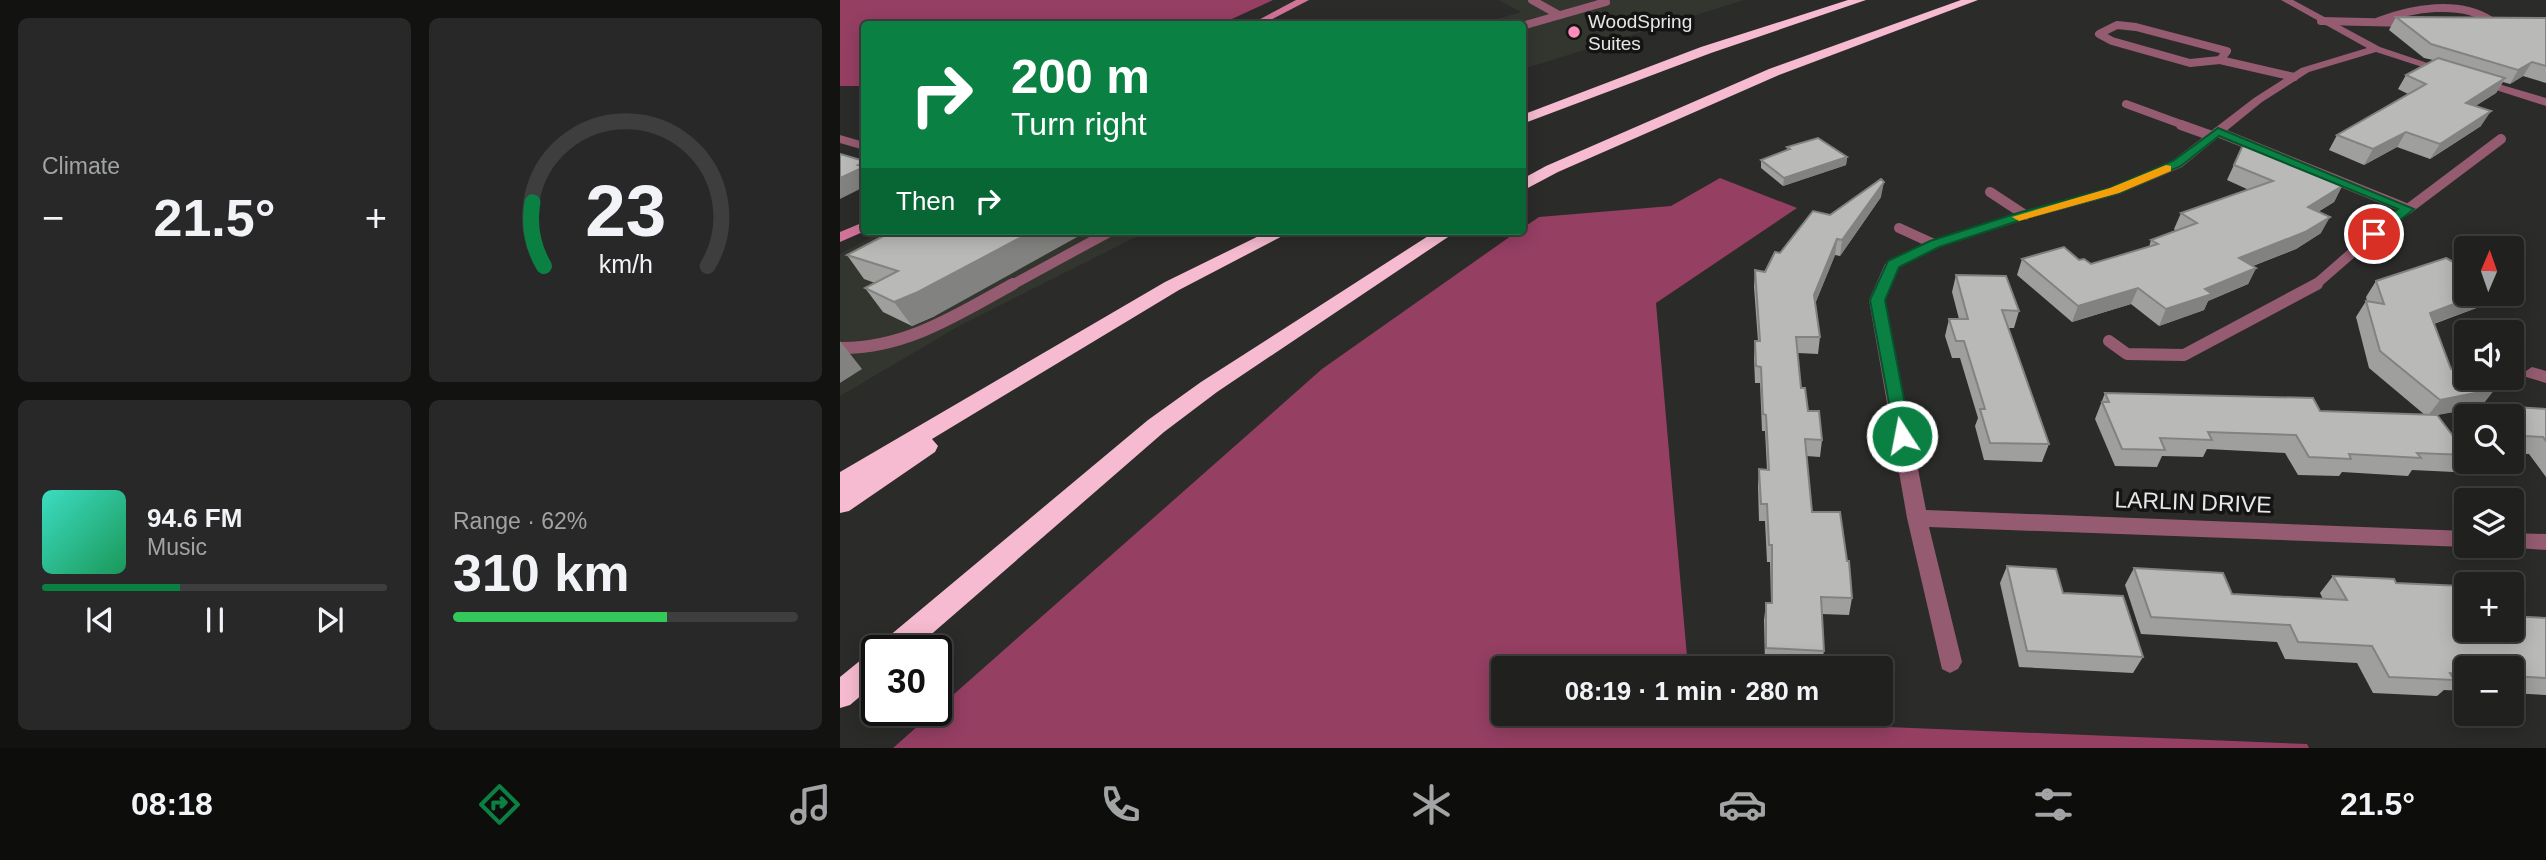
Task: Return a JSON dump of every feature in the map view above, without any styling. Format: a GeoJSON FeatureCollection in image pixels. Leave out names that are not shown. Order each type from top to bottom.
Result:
{"type":"FeatureCollection","features":[{"type":"Feature","properties":{"kind":"highway"},"geometry":{"type":"LineString","coordinates":[[1526,118],[1706,50],[1860,0]]}},
{"type":"Feature","properties":{"kind":"highway"},"geometry":{"type":"LineString","coordinates":[[1526,184],[1552,169],[1774,72],[1972,0]]}},
{"type":"Feature","properties":{"kind":"highway"},"geometry":{"type":"LineString","coordinates":[[840,483],[1172,286],[1275,235]]}},
{"type":"Feature","properties":{"kind":"highway"},"geometry":{"type":"LineString","coordinates":[[911,635],[1156,426],[1209,387],[1442,235]]}},
{"type":"Feature","properties":{"kind":"highway"},"geometry":{"type":"LineString","coordinates":[[840,505],[1172,286]]}},
{"type":"Feature","properties":{"kind":"highway"},"geometry":{"type":"LineString","coordinates":[[840,695],[861,677]]}},
{"type":"Feature","properties":{"kind":"street"},"geometry":{"type":"LineString","coordinates":[[1262,21],[1304,0]]}},
{"type":"Feature","properties":{"kind":"street"},"geometry":{"type":"LineString","coordinates":[[2286,0],[2376,49],[2454,73]]}},
{"type":"Feature","properties":{"kind":"street"},"geometry":{"type":"LineString","coordinates":[[1950,662],[1917,518],[1877,300],[1893,264],[1934,244],[2025,215],[2114,191],[2177,164],[2259,100],[2305,70],[2376,49]]}},
{"type":"Feature","properties":{"kind":"street"},"geometry":{"type":"LineString","coordinates":[[2467,78],[2546,102]]}},
{"type":"Feature","properties":{"kind":"street"},"geometry":{"type":"LineString","coordinates":[[840,139],[861,145]]}},
{"type":"Feature","properties":{"kind":"street"},"geometry":{"type":"LineString","coordinates":[[840,238],[861,228]]}},
{"type":"Feature","properties":{"kind":"street","name":"LARLIN DRIVE"},"geometry":{"type":"LineString","coordinates":[[1917,518],[2454,539]]}},
{"type":"Feature","properties":{"kind":"street"},"geometry":{"type":"LineString","coordinates":[[2524,541],[2546,542]]}},
{"type":"Feature","properties":{"kind":"lane"},"geometry":{"type":"LineString","coordinates":[[1532,0],[1559,15]]}},
{"type":"Feature","properties":{"kind":"lane"},"geometry":{"type":"LineString","coordinates":[[1526,25],[1606,1]]}},
{"type":"Feature","properties":{"kind":"lane"},"geometry":{"type":"LineString","coordinates":[[2379,21],[2398,12],[2429,8],[2473,9],[2490,20],[2469,23]]}},
{"type":"Feature","properties":{"kind":"lane"},"geometry":{"type":"LineString","coordinates":[[2322,21],[2422,23]]}},
{"type":"Feature","properties":{"kind":"lane"},"geometry":{"type":"LineString","coordinates":[[2220,60],[2227,51],[2136,27],[2117,25],[2099,34],[2112,41],[2190,63],[2220,60],[2294,77]]}},
{"type":"Feature","properties":{"kind":"lane"},"geometry":{"type":"LineString","coordinates":[[2126,104],[2215,134],[2408,209]]}},
{"type":"Feature","properties":{"kind":"lane"},"geometry":{"type":"LineString","coordinates":[[2109,341],[2127,354],[2184,355],[2320,283],[2392,218],[2408,209],[2501,138]]}},
{"type":"Feature","properties":{"kind":"lane"},"geometry":{"type":"LineString","coordinates":[[1990,192],[2025,215]]}},
{"type":"Feature","properties":{"kind":"lane"},"geometry":{"type":"LineString","coordinates":[[1899,228],[1934,244]]}},
{"type":"Feature","properties":{"kind":"lane"},"geometry":{"type":"LineString","coordinates":[[840,348],[874,348],[904,341],[933,328],[1104,235]]}},
{"type":"Feature","properties":{"kind":"shaded area"},"geometry":{"type":"Polygon","coordinates":[[[840,0],[1273,0],[1228,21],[861,21],[861,86],[840,86],[840,0]]]}},
{"type":"Feature","properties":{"kind":"shaded area"},"geometry":{"type":"Polygon","coordinates":[[[1499,0],[1744,0],[1526,68],[1526,21],[1490,21],[1521,12],[1499,0]]]}},
{"type":"Feature","properties":{"kind":"shaded area"},"geometry":{"type":"Polygon","coordinates":[[[1720,178],[1797,208],[1656,303],[1687,656],[1491,656],[1491,726],[1865,726],[2307,744],[2309,748],[893,748],[918,726],[952,726],[952,696],[1322,369],[1512,235],[1526,235],[1526,226],[1539,217],[1671,206],[1720,178]]]}},
{"type":"Feature","properties":{"kind":"shaded area"},"geometry":{"type":"Polygon","coordinates":[[[876,235],[1140,235],[959,326],[840,396],[840,254],[876,235]]]}},
{"type":"Feature","properties":{"kind":"building"},"geometry":{"type":"Polygon","coordinates":[[[2396,17],[2546,18],[2546,66],[2532,62],[2518,70],[2431,44],[2396,17]]]}},
{"type":"Feature","properties":{"kind":"building"},"geometry":{"type":"Polygon","coordinates":[[[2438,58],[2505,78],[2466,103],[2491,111],[2440,144],[2406,132],[2373,149],[2337,135],[2426,84],[2406,75],[2438,58]]]}},
{"type":"Feature","properties":{"kind":"building"},"geometry":{"type":"Polygon","coordinates":[[[1818,138],[1847,157],[1784,178],[1761,160],[1790,149],[1787,147],[1818,138]]]}},
{"type":"Feature","properties":{"kind":"building"},"geometry":{"type":"Polygon","coordinates":[[[2243,145],[2342,186],[2308,207],[2330,217],[2305,232],[2239,258],[2256,268],[2205,289],[2212,294],[2166,309],[2138,288],[2078,306],[2022,259],[2064,247],[2079,260],[2084,259],[2091,264],[2158,244],[2151,240],[2197,223],[2181,213],[2273,181],[2234,165],[2243,145]]]}},
{"type":"Feature","properties":{"kind":"building"},"geometry":{"type":"Polygon","coordinates":[[[840,154],[861,160],[858,165],[861,168],[840,178],[840,154]]]}},
{"type":"Feature","properties":{"kind":"building"},"geometry":{"type":"Polygon","coordinates":[[[1881,179],[1884,182],[1842,240],[1837,239],[1814,295],[1820,337],[1796,337],[1801,388],[1805,388],[1808,411],[1819,411],[1822,440],[1805,439],[1812,512],[1840,512],[1849,561],[1852,598],[1821,597],[1824,651],[1766,648],[1766,603],[1772,603],[1772,545],[1769,545],[1767,504],[1761,504],[1759,469],[1769,470],[1761,367],[1756,366],[1755,341],[1760,341],[1755,270],[1765,272],[1775,252],[1780,253],[1813,211],[1830,215],[1881,179]]]}},
{"type":"Feature","properties":{"kind":"building"},"geometry":{"type":"Polygon","coordinates":[[[885,235],[1025,235],[894,302],[865,288],[898,271],[847,255],[885,235]]]}},
{"type":"Feature","properties":{"kind":"building"},"geometry":{"type":"Polygon","coordinates":[[[2446,258],[2454,262],[2454,304],[2430,313],[2451,369],[2454,368],[2454,390],[2490,390],[2440,400],[2380,351],[2366,301],[2384,304],[2376,281],[2446,258]]]}},
{"type":"Feature","properties":{"kind":"building"},"geometry":{"type":"Polygon","coordinates":[[[1956,275],[2006,276],[2019,311],[2002,310],[2049,444],[1990,443],[1980,409],[1985,409],[1964,341],[1956,341],[1949,319],[1968,319],[1956,275]]]}},
{"type":"Feature","properties":{"kind":"building"},"geometry":{"type":"Polygon","coordinates":[[[2105,393],[2313,398],[2320,411],[2437,415],[2454,437],[2454,455],[2417,453],[2421,458],[2349,454],[2351,459],[2309,457],[2296,435],[2208,432],[2212,440],[2160,438],[2165,450],[2122,449],[2102,402],[2109,402],[2105,393]]]}},
{"type":"Feature","properties":{"kind":"building"},"geometry":{"type":"Polygon","coordinates":[[[2524,408],[2546,409],[2546,441],[2543,437],[2525,436],[2524,408]]]}},
{"type":"Feature","properties":{"kind":"building"},"geometry":{"type":"Polygon","coordinates":[[[2007,566],[2056,569],[2063,593],[2123,596],[2143,657],[2027,651],[2007,566]]]}},
{"type":"Feature","properties":{"kind":"building"},"geometry":{"type":"Polygon","coordinates":[[[2134,568],[2223,573],[2232,594],[2347,600],[2333,576],[2454,586],[2454,642],[2524,642],[2524,617],[2546,618],[2546,678],[2524,677],[2524,656],[2454,656],[2454,673],[2450,673],[2454,680],[2389,677],[2372,646],[2298,642],[2290,625],[2151,617],[2134,568]]]}},
{"type":"Feature","properties":{"kind":"slow traffic"},"geometry":{"type":"LineString","coordinates":[[2019,217],[2114,191],[2166,168]]}},
{"type":"Feature","properties":{"kind":"place","name":"WoodSpring Suites"},"geometry":{"type":"Point","coordinates":[1574,32]}},
{"type":"Feature","properties":{"kind":"route"},"geometry":{"type":"LineString","coordinates":[[1902,436],[1877,300],[1893,264],[1934,244],[2025,215],[2114,191],[2177,164],[2218,132],[2408,209],[2392,218],[2374,234]]}}]}
